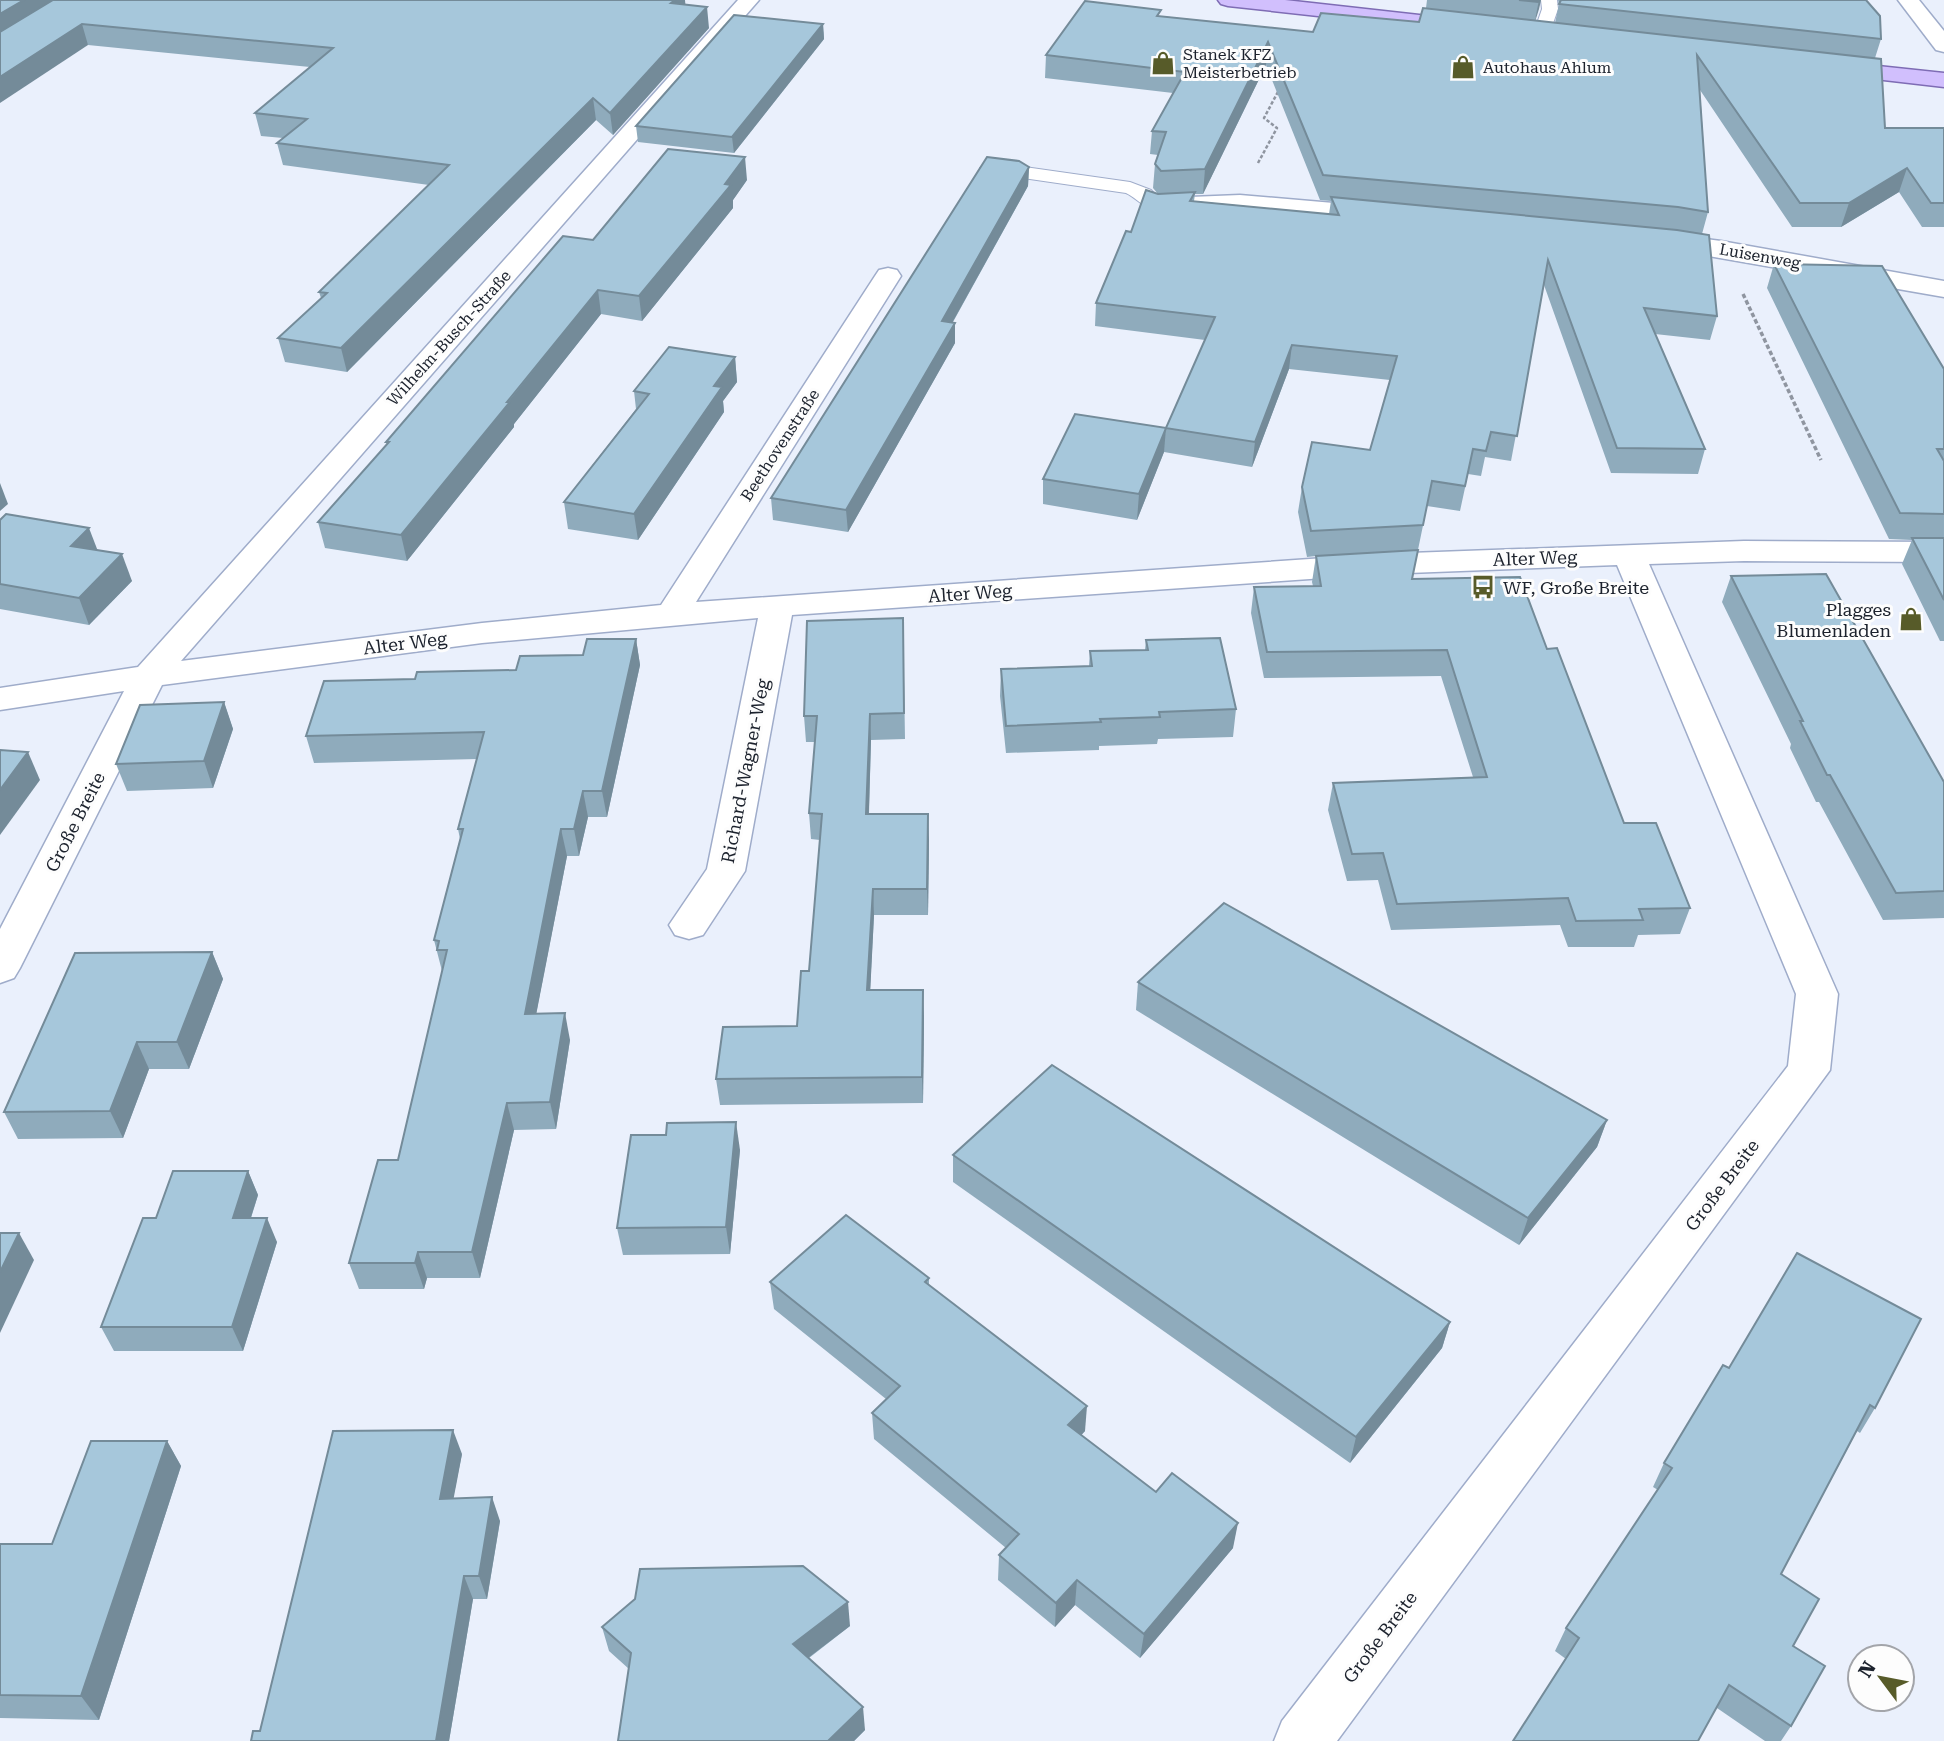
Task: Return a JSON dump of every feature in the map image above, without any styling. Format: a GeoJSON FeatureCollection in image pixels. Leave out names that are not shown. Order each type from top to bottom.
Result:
{"type":"FeatureCollection","features":[{"type":"Feature","properties":{"kind":"main road"},"geometry":{"type":"LineString","coordinates":[[1228,0],[1495,30]]}},
{"type":"Feature","properties":{"kind":"main road"},"geometry":{"type":"LineString","coordinates":[[1518,32],[1569,38]]}},
{"type":"Feature","properties":{"kind":"main road"},"geometry":{"type":"LineString","coordinates":[[1810,65],[1944,80]]}},
{"type":"Feature","properties":{"kind":"street","name":"Wilhelm-Busch-Straße"},"geometry":{"type":"LineString","coordinates":[[149,676],[749,0]]}},
{"type":"Feature","properties":{"kind":"street"},"geometry":{"type":"LineString","coordinates":[[1908,0],[1944,45]]}},
{"type":"Feature","properties":{"kind":"street"},"geometry":{"type":"LineString","coordinates":[[1156,206],[1240,202],[1403,217]]}},
{"type":"Feature","properties":{"kind":"street","name":"Luisenweg"},"geometry":{"type":"LineString","coordinates":[[1632,238],[1721,249],[1944,289]]}},
{"type":"Feature","properties":{"kind":"street","name":"Beethovenstraße"},"geometry":{"type":"LineString","coordinates":[[672,614],[888,276]]}},
{"type":"Feature","properties":{"kind":"street","name":"Alter Weg"},"geometry":{"type":"LineString","coordinates":[[0,699],[149,676],[482,633],[672,614],[1382,564],[1744,551],[1944,552]]}},
{"type":"Feature","properties":{"kind":"street","name":"Große Breite"},"geometry":{"type":"LineString","coordinates":[[1302,1741],[1809,1070],[1817,994],[1629,556]]}},
{"type":"Feature","properties":{"kind":"street","name":"Richard-Wagner-Weg"},"geometry":{"type":"LineString","coordinates":[[689,925],[726,871],[777,607]]}},
{"type":"Feature","properties":{"kind":"street","name":"Große Breite"},"geometry":{"type":"LineString","coordinates":[[0,968],[149,676]]}},
{"type":"Feature","properties":{"kind":"lane"},"geometry":{"type":"LineString","coordinates":[[1541,35],[1550,9],[1549,0]]}},
{"type":"Feature","properties":{"kind":"lane"},"geometry":{"type":"LineString","coordinates":[[985,167],[1130,188],[1144,194],[1156,206]]}},
{"type":"Feature","properties":{"kind":"path"},"geometry":{"type":"LineString","coordinates":[[1240,202],[1277,128],[1264,118],[1282,85]]}},
{"type":"Feature","properties":{"kind":"path"},"geometry":{"type":"LineString","coordinates":[[1721,249],[1821,460]]}},
{"type":"Feature","properties":{"kind":"building"},"geometry":{"type":"Polygon","coordinates":[[[0,0],[24,0],[0,14],[0,0]]]}},
{"type":"Feature","properties":{"kind":"building"},"geometry":{"type":"Polygon","coordinates":[[[53,0],[675,0],[671,3],[707,7],[610,113],[593,98],[341,348],[278,338],[327,293],[319,292],[449,165],[277,143],[307,119],[255,113],[333,48],[82,24],[0,77],[0,32],[53,0]]]}},
{"type":"Feature","properties":{"kind":"building"},"geometry":{"type":"Polygon","coordinates":[[[1561,0],[1866,0],[1880,16],[1881,39],[1559,4],[1561,0]]]}},
{"type":"Feature","properties":{"kind":"building"},"geometry":{"type":"Polygon","coordinates":[[[1085,1],[1161,10],[1157,16],[1313,32],[1321,13],[1419,22],[1423,8],[1881,59],[1885,128],[1944,128],[1944,203],[1931,203],[1907,168],[1849,203],[1800,203],[1697,55],[1708,212],[1678,207],[1323,175],[1268,42],[1205,169],[1161,171],[1155,164],[1166,132],[1152,131],[1185,72],[1046,55],[1085,1]]]}},
{"type":"Feature","properties":{"kind":"building"},"geometry":{"type":"Polygon","coordinates":[[[734,15],[823,24],[732,137],[636,126],[734,15]]]}},
{"type":"Feature","properties":{"kind":"building"},"geometry":{"type":"Polygon","coordinates":[[[668,149],[745,157],[725,184],[731,185],[639,296],[598,290],[401,535],[318,522],[563,236],[593,240],[668,149]]]}},
{"type":"Feature","properties":{"kind":"building"},"geometry":{"type":"Polygon","coordinates":[[[987,157],[1019,161],[1029,167],[942,321],[955,323],[846,510],[771,498],[987,157]]]}},
{"type":"Feature","properties":{"kind":"building"},"geometry":{"type":"Polygon","coordinates":[[[1146,190],[1158,194],[1195,192],[1190,201],[1339,215],[1331,197],[1709,235],[1717,316],[1644,308],[1705,449],[1617,448],[1548,260],[1517,436],[1491,432],[1486,451],[1473,449],[1465,486],[1432,481],[1423,525],[1311,531],[1302,487],[1312,442],[1370,450],[1397,356],[1292,345],[1255,442],[1166,428],[1215,317],[1096,303],[1126,231],[1131,232],[1146,190]]]}},
{"type":"Feature","properties":{"kind":"building"},"geometry":{"type":"Polygon","coordinates":[[[1774,264],[1882,266],[1944,369],[1944,449],[1937,449],[1944,461],[1944,514],[1900,513],[1774,264]]]}},
{"type":"Feature","properties":{"kind":"building"},"geometry":{"type":"Polygon","coordinates":[[[669,347],[735,357],[714,386],[722,387],[634,514],[564,502],[649,394],[634,391],[669,347]]]}},
{"type":"Feature","properties":{"kind":"building"},"geometry":{"type":"Polygon","coordinates":[[[1075,414],[1166,428],[1139,494],[1043,479],[1075,414]]]}},
{"type":"Feature","properties":{"kind":"building"},"geometry":{"type":"Polygon","coordinates":[[[6,514],[89,528],[71,546],[122,554],[79,598],[0,584],[0,520],[6,514]]]}},
{"type":"Feature","properties":{"kind":"building"},"geometry":{"type":"Polygon","coordinates":[[[1912,538],[1944,538],[1944,600],[1912,538]]]}},
{"type":"Feature","properties":{"kind":"building"},"geometry":{"type":"Polygon","coordinates":[[[1418,550],[1412,579],[1520,577],[1547,649],[1557,648],[1624,823],[1656,823],[1690,908],[1639,909],[1643,920],[1576,921],[1568,898],[1397,904],[1383,853],[1352,854],[1333,783],[1487,777],[1447,650],[1267,652],[1254,587],[1321,586],[1316,556],[1418,550]]]}},
{"type":"Feature","properties":{"kind":"building"},"geometry":{"type":"Polygon","coordinates":[[[1826,574],[1944,782],[1944,891],[1896,893],[1830,775],[1827,775],[1731,576],[1826,574]]]}},
{"type":"Feature","properties":{"kind":"building"},"geometry":{"type":"Polygon","coordinates":[[[903,618],[904,713],[870,714],[866,814],[928,814],[927,889],[873,889],[867,990],[923,990],[922,1077],[716,1079],[723,1027],[797,1026],[801,971],[809,971],[822,814],[809,813],[817,716],[804,716],[807,621],[903,618]]]}},
{"type":"Feature","properties":{"kind":"building"},"geometry":{"type":"Polygon","coordinates":[[[1220,638],[1236,709],[1159,712],[1160,717],[1100,719],[1101,722],[1006,726],[1001,669],[1092,666],[1090,651],[1148,650],[1146,640],[1220,638]]]}},
{"type":"Feature","properties":{"kind":"building"},"geometry":{"type":"Polygon","coordinates":[[[587,639],[636,639],[602,791],[583,791],[574,829],[561,829],[525,1014],[565,1013],[550,1102],[507,1103],[472,1252],[418,1252],[415,1263],[349,1263],[378,1160],[398,1160],[447,950],[437,950],[439,941],[434,940],[463,829],[458,829],[484,732],[306,736],[324,681],[415,679],[417,672],[516,670],[520,656],[583,655],[587,639]]]}},
{"type":"Feature","properties":{"kind":"building"},"geometry":{"type":"Polygon","coordinates":[[[224,702],[204,761],[116,764],[140,705],[224,702]]]}},
{"type":"Feature","properties":{"kind":"building"},"geometry":{"type":"Polygon","coordinates":[[[0,750],[28,752],[0,790],[0,750]]]}},
{"type":"Feature","properties":{"kind":"building"},"geometry":{"type":"Polygon","coordinates":[[[1224,903],[1607,1120],[1528,1218],[1138,982],[1224,903]]]}},
{"type":"Feature","properties":{"kind":"building"},"geometry":{"type":"Polygon","coordinates":[[[212,952],[177,1042],[137,1042],[110,1111],[4,1112],[75,953],[212,952]]]}},
{"type":"Feature","properties":{"kind":"building"},"geometry":{"type":"Polygon","coordinates":[[[1052,1065],[1450,1322],[1356,1437],[953,1155],[1052,1065]]]}},
{"type":"Feature","properties":{"kind":"building"},"geometry":{"type":"Polygon","coordinates":[[[736,1122],[726,1227],[617,1228],[631,1135],[666,1135],[667,1123],[736,1122]]]}},
{"type":"Feature","properties":{"kind":"building"},"geometry":{"type":"Polygon","coordinates":[[[173,1171],[248,1171],[233,1218],[267,1218],[232,1327],[101,1327],[143,1218],[156,1218],[173,1171]]]}},
{"type":"Feature","properties":{"kind":"building"},"geometry":{"type":"Polygon","coordinates":[[[846,1215],[929,1278],[925,1282],[1087,1406],[1068,1425],[1156,1492],[1172,1473],[1238,1523],[1144,1634],[1077,1580],[1056,1603],[999,1555],[1019,1534],[872,1413],[900,1386],[770,1282],[846,1215]]]}},
{"type":"Feature","properties":{"kind":"building"},"geometry":{"type":"Polygon","coordinates":[[[0,1233],[19,1233],[0,1272],[0,1233]]]}},
{"type":"Feature","properties":{"kind":"building"},"geometry":{"type":"Polygon","coordinates":[[[1797,1253],[1921,1319],[1875,1408],[1870,1405],[1781,1574],[1819,1599],[1793,1646],[1825,1666],[1791,1726],[1729,1685],[1698,1741],[1513,1741],[1579,1638],[1566,1628],[1672,1468],[1664,1463],[1723,1365],[1729,1368],[1797,1253]]]}},
{"type":"Feature","properties":{"kind":"building"},"geometry":{"type":"Polygon","coordinates":[[[453,1430],[440,1499],[492,1497],[479,1576],[464,1576],[436,1741],[251,1741],[253,1731],[260,1731],[333,1431],[453,1430]]]}},
{"type":"Feature","properties":{"kind":"building"},"geometry":{"type":"Polygon","coordinates":[[[91,1441],[167,1441],[81,1696],[0,1695],[0,1544],[52,1544],[91,1441]]]}},
{"type":"Feature","properties":{"kind":"building"},"geometry":{"type":"Polygon","coordinates":[[[803,1566],[848,1602],[793,1644],[863,1707],[828,1741],[618,1741],[631,1653],[602,1627],[635,1599],[640,1569],[803,1566]]]}},
{"type":"Feature","properties":{"kind":"place","name":"Stanek KFZ Meisterbetrieb"},"geometry":{"type":"Point","coordinates":[1163,63]}},
{"type":"Feature","properties":{"kind":"place","name":"Autohaus Ahlum"},"geometry":{"type":"Point","coordinates":[1463,67]}},
{"type":"Feature","properties":{"kind":"place","name":"WF, Große Breite"},"geometry":{"type":"Point","coordinates":[1483,587]}},
{"type":"Feature","properties":{"kind":"place","name":"Plagges Blumenladen"},"geometry":{"type":"Point","coordinates":[1911,619]}}]}
